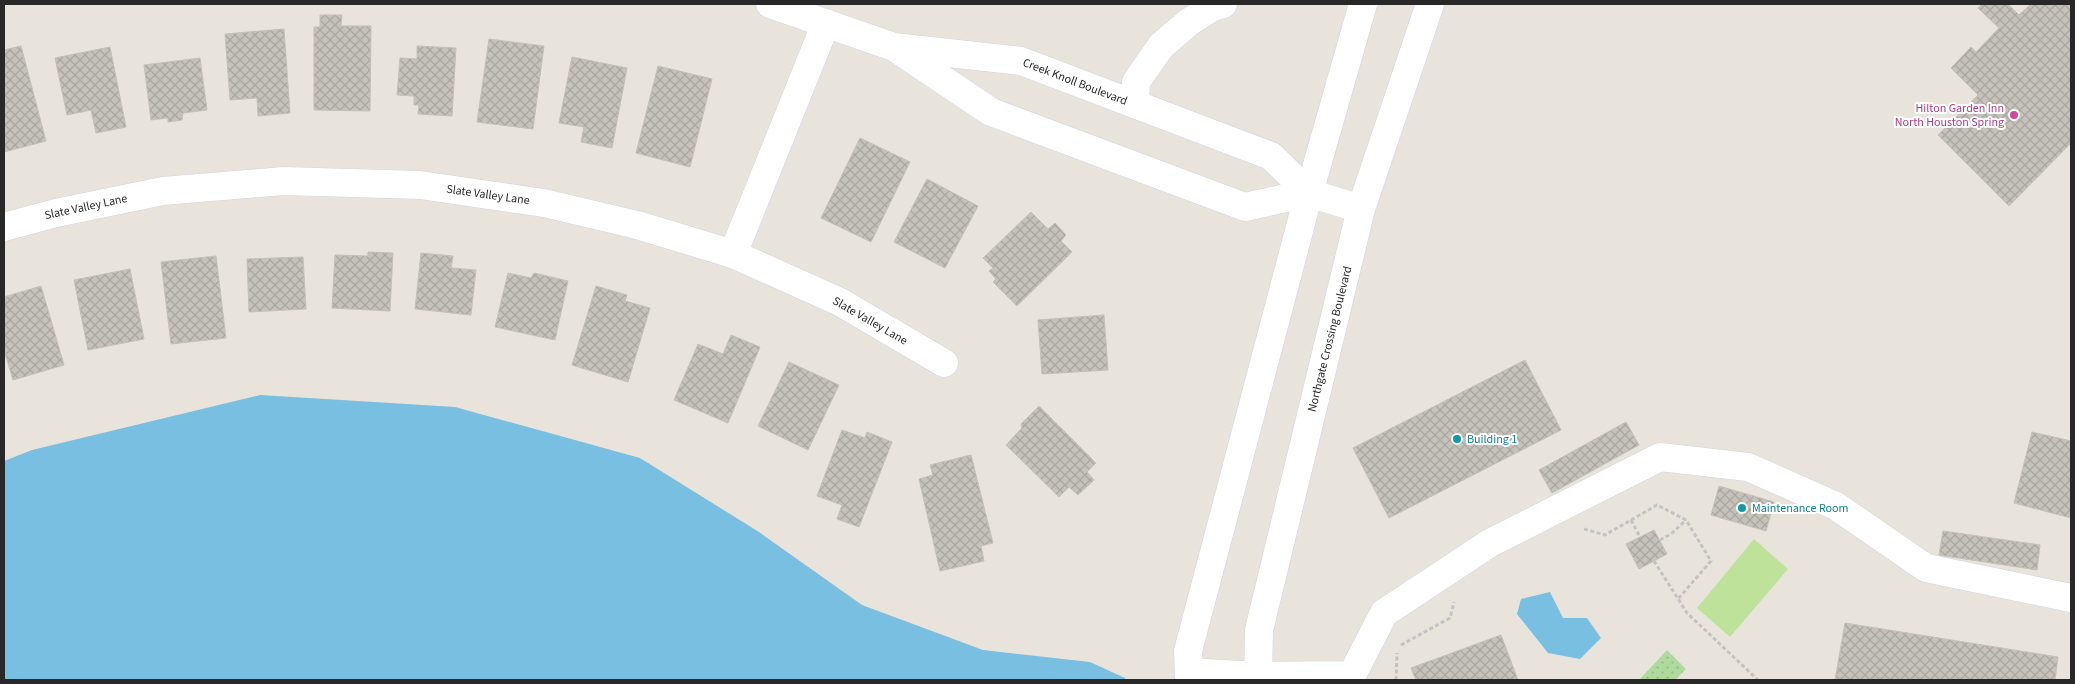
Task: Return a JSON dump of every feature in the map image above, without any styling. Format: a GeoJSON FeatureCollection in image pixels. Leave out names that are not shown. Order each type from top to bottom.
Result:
{"type":"FeatureCollection","features":[{"type":"Feature","properties":{"kind":"street","name":"Creek Knoll Boulevard"},"geometry":{"type":"LineString","coordinates":[[770,4],[894,47],[1021,61],[1271,156],[1308,193],[1361,209]]}},
{"type":"Feature","properties":{"kind":"street"},"geometry":{"type":"LineString","coordinates":[[1134,104],[1136,82],[1161,46],[1188,22],[1213,7],[1223,4]]}},
{"type":"Feature","properties":{"kind":"street"},"geometry":{"type":"LineString","coordinates":[[1363,4],[1308,193],[1188,651],[1189,676],[1352,678],[1384,613],[1490,544],[1660,457],[1748,467],[1836,506],[1926,568],[2071,598]]}},
{"type":"Feature","properties":{"kind":"street","name":"Northgate Crossing Boulevard"},"geometry":{"type":"LineString","coordinates":[[1258,678],[1259,630],[1361,209],[1430,4]]}},
{"type":"Feature","properties":{"kind":"street"},"geometry":{"type":"LineString","coordinates":[[733,254],[826,23]]}},
{"type":"Feature","properties":{"kind":"street"},"geometry":{"type":"LineString","coordinates":[[894,47],[991,112],[1245,207],[1308,193]]}},
{"type":"Feature","properties":{"kind":"street","name":"Slate Valley Lane"},"geometry":{"type":"LineString","coordinates":[[4,227],[56,213],[164,191],[284,180],[420,185],[544,203],[637,225],[733,254],[840,302],[944,363]]}},
{"type":"Feature","properties":{"kind":"path"},"geometry":{"type":"LineString","coordinates":[[1579,527],[1605,535],[1657,506],[1686,520],[1711,561],[1678,598]]}},
{"type":"Feature","properties":{"kind":"path"},"geometry":{"type":"LineString","coordinates":[[1631,520],[1640,537]]}},
{"type":"Feature","properties":{"kind":"path"},"geometry":{"type":"LineString","coordinates":[[1660,540],[1671,534],[1686,520]]}},
{"type":"Feature","properties":{"kind":"path"},"geometry":{"type":"LineString","coordinates":[[1654,561],[1686,612],[1758,680]]}},
{"type":"Feature","properties":{"kind":"path"},"geometry":{"type":"LineString","coordinates":[[1396,680],[1397,647],[1450,618],[1456,595]]}},
{"type":"Feature","properties":{"kind":"green space"},"geometry":{"type":"Polygon","coordinates":[[[1754,539],[1788,569],[1730,637],[1697,608],[1754,539]]]}},
{"type":"Feature","properties":{"kind":"green space"},"geometry":{"type":"Polygon","coordinates":[[[1667,650],[1686,669],[1675,680],[1639,680],[1667,650]]]}},
{"type":"Feature","properties":{"kind":"water"},"geometry":{"type":"Polygon","coordinates":[[[260,395],[455,407],[640,458],[759,532],[862,605],[983,650],[1090,662],[1126,680],[4,680],[4,461],[32,450],[260,395]]]}},
{"type":"Feature","properties":{"kind":"water"},"geometry":{"type":"Polygon","coordinates":[[[1550,592],[1563,618],[1587,618],[1601,638],[1580,659],[1548,653],[1517,614],[1521,599],[1550,592]]]}},
{"type":"Feature","properties":{"kind":"building","name":"Hilton Garden Inn North Houston Spring"},"geometry":{"type":"Polygon","coordinates":[[[1982,4],[2008,4],[2019,15],[2031,4],[2071,4],[2071,143],[2009,206],[1938,135],[1978,95],[1951,68],[1971,47],[1976,52],[1999,28],[1978,8],[1982,4]]]}},
{"type":"Feature","properties":{"kind":"building"},"geometry":{"type":"Polygon","coordinates":[[[320,15],[342,15],[341,26],[371,26],[370,111],[314,110],[314,27],[320,27],[320,15]]]}},
{"type":"Feature","properties":{"kind":"building"},"geometry":{"type":"Polygon","coordinates":[[[284,29],[290,113],[258,116],[257,98],[230,100],[225,34],[284,29]]]}},
{"type":"Feature","properties":{"kind":"building"},"geometry":{"type":"Polygon","coordinates":[[[489,39],[544,46],[533,129],[477,122],[489,39]]]}},
{"type":"Feature","properties":{"kind":"building"},"geometry":{"type":"Polygon","coordinates":[[[21,46],[46,141],[4,152],[4,50],[21,46]]]}},
{"type":"Feature","properties":{"kind":"building"},"geometry":{"type":"Polygon","coordinates":[[[417,46],[456,48],[452,116],[418,114],[419,105],[414,105],[414,96],[397,95],[400,58],[417,59],[417,46]]]}},
{"type":"Feature","properties":{"kind":"building"},"geometry":{"type":"Polygon","coordinates":[[[110,47],[126,127],[96,133],[91,110],[67,115],[55,58],[110,47]]]}},
{"type":"Feature","properties":{"kind":"building"},"geometry":{"type":"Polygon","coordinates":[[[572,57],[627,68],[612,148],[581,142],[584,127],[559,123],[572,57]]]}},
{"type":"Feature","properties":{"kind":"building"},"geometry":{"type":"Polygon","coordinates":[[[200,58],[207,110],[183,113],[182,120],[168,122],[168,118],[151,120],[144,65],[200,58]]]}},
{"type":"Feature","properties":{"kind":"building"},"geometry":{"type":"Polygon","coordinates":[[[658,66],[712,79],[690,167],[636,153],[658,66]]]}},
{"type":"Feature","properties":{"kind":"building"},"geometry":{"type":"Polygon","coordinates":[[[860,138],[910,162],[871,242],[821,218],[860,138]]]}},
{"type":"Feature","properties":{"kind":"building"},"geometry":{"type":"Polygon","coordinates":[[[927,179],[978,206],[945,268],[894,242],[927,179]]]}},
{"type":"Feature","properties":{"kind":"building"},"geometry":{"type":"Polygon","coordinates":[[[1031,212],[1048,229],[1055,223],[1066,235],[1061,241],[1072,252],[1017,306],[993,282],[996,279],[989,271],[993,268],[983,258],[1031,212]]]}},
{"type":"Feature","properties":{"kind":"building"},"geometry":{"type":"Polygon","coordinates":[[[368,252],[393,253],[390,311],[332,308],[335,255],[368,256],[368,252]]]}},
{"type":"Feature","properties":{"kind":"building"},"geometry":{"type":"Polygon","coordinates":[[[421,253],[453,256],[451,268],[476,270],[471,315],[415,309],[421,253]]]}},
{"type":"Feature","properties":{"kind":"building"},"geometry":{"type":"Polygon","coordinates":[[[216,256],[226,338],[171,344],[161,262],[216,256]]]}},
{"type":"Feature","properties":{"kind":"building"},"geometry":{"type":"Polygon","coordinates":[[[303,257],[306,309],[249,312],[247,259],[303,257]]]}},
{"type":"Feature","properties":{"kind":"building"},"geometry":{"type":"Polygon","coordinates":[[[130,269],[144,339],[88,350],[74,280],[130,269]]]}},
{"type":"Feature","properties":{"kind":"building"},"geometry":{"type":"Polygon","coordinates":[[[508,273],[531,278],[534,273],[568,281],[555,340],[495,327],[508,273]]]}},
{"type":"Feature","properties":{"kind":"building"},"geometry":{"type":"Polygon","coordinates":[[[41,286],[64,365],[13,380],[4,350],[4,297],[41,286]]]}},
{"type":"Feature","properties":{"kind":"building"},"geometry":{"type":"Polygon","coordinates":[[[596,286],[627,295],[625,301],[650,308],[628,382],[572,365],[596,286]]]}},
{"type":"Feature","properties":{"kind":"building"},"geometry":{"type":"Polygon","coordinates":[[[1104,315],[1108,370],[1042,374],[1038,320],[1104,315]]]}},
{"type":"Feature","properties":{"kind":"building"},"geometry":{"type":"Polygon","coordinates":[[[731,335],[760,347],[728,423],[674,400],[698,344],[723,354],[731,335]]]}},
{"type":"Feature","properties":{"kind":"building","name":"Building 1"},"geometry":{"type":"Polygon","coordinates":[[[1525,360],[1561,430],[1389,518],[1353,448],[1525,360]]]}},
{"type":"Feature","properties":{"kind":"building"},"geometry":{"type":"Polygon","coordinates":[[[789,362],[839,385],[808,450],[758,426],[789,362]]]}},
{"type":"Feature","properties":{"kind":"building"},"geometry":{"type":"Polygon","coordinates":[[[1039,406],[1096,463],[1087,472],[1094,480],[1078,495],[1069,487],[1059,497],[1006,445],[1022,428],[1021,424],[1039,406]]]}},
{"type":"Feature","properties":{"kind":"building"},"geometry":{"type":"Polygon","coordinates":[[[1626,422],[1639,445],[1552,493],[1539,470],[1626,422]]]}},
{"type":"Feature","properties":{"kind":"building"},"geometry":{"type":"Polygon","coordinates":[[[842,430],[865,438],[867,432],[892,442],[859,527],[837,519],[842,505],[817,496],[842,430]]]}},
{"type":"Feature","properties":{"kind":"building"},"geometry":{"type":"Polygon","coordinates":[[[2032,432],[2071,441],[2071,518],[2014,503],[2032,432]]]}},
{"type":"Feature","properties":{"kind":"building"},"geometry":{"type":"Polygon","coordinates":[[[971,455],[993,543],[981,546],[984,561],[940,571],[919,479],[933,475],[930,465],[971,455]]]}},
{"type":"Feature","properties":{"kind":"building","name":"Maintenance Room"},"geometry":{"type":"Polygon","coordinates":[[[1719,486],[1774,502],[1766,531],[1711,515],[1719,486]]]}},
{"type":"Feature","properties":{"kind":"building"},"geometry":{"type":"Polygon","coordinates":[[[1654,530],[1667,554],[1639,569],[1626,544],[1654,530]]]}},
{"type":"Feature","properties":{"kind":"building"},"geometry":{"type":"Polygon","coordinates":[[[1943,531],[2040,545],[2037,570],[1939,555],[1943,531]]]}},
{"type":"Feature","properties":{"kind":"building"},"geometry":{"type":"Polygon","coordinates":[[[1845,623],[2058,657],[2055,680],[1835,680],[1845,623]]]}},
{"type":"Feature","properties":{"kind":"building"},"geometry":{"type":"Polygon","coordinates":[[[1501,635],[1518,680],[1416,680],[1411,668],[1501,635]]]}},
{"type":"Feature","properties":{"kind":"place","name":"Hilton Garden Inn North Houston Spring"},"geometry":{"type":"Point","coordinates":[2014,115]}},
{"type":"Feature","properties":{"kind":"place","name":"Building 1"},"geometry":{"type":"Point","coordinates":[1457,439]}},
{"type":"Feature","properties":{"kind":"place","name":"Maintenance Room"},"geometry":{"type":"Point","coordinates":[1742,508]}}]}
